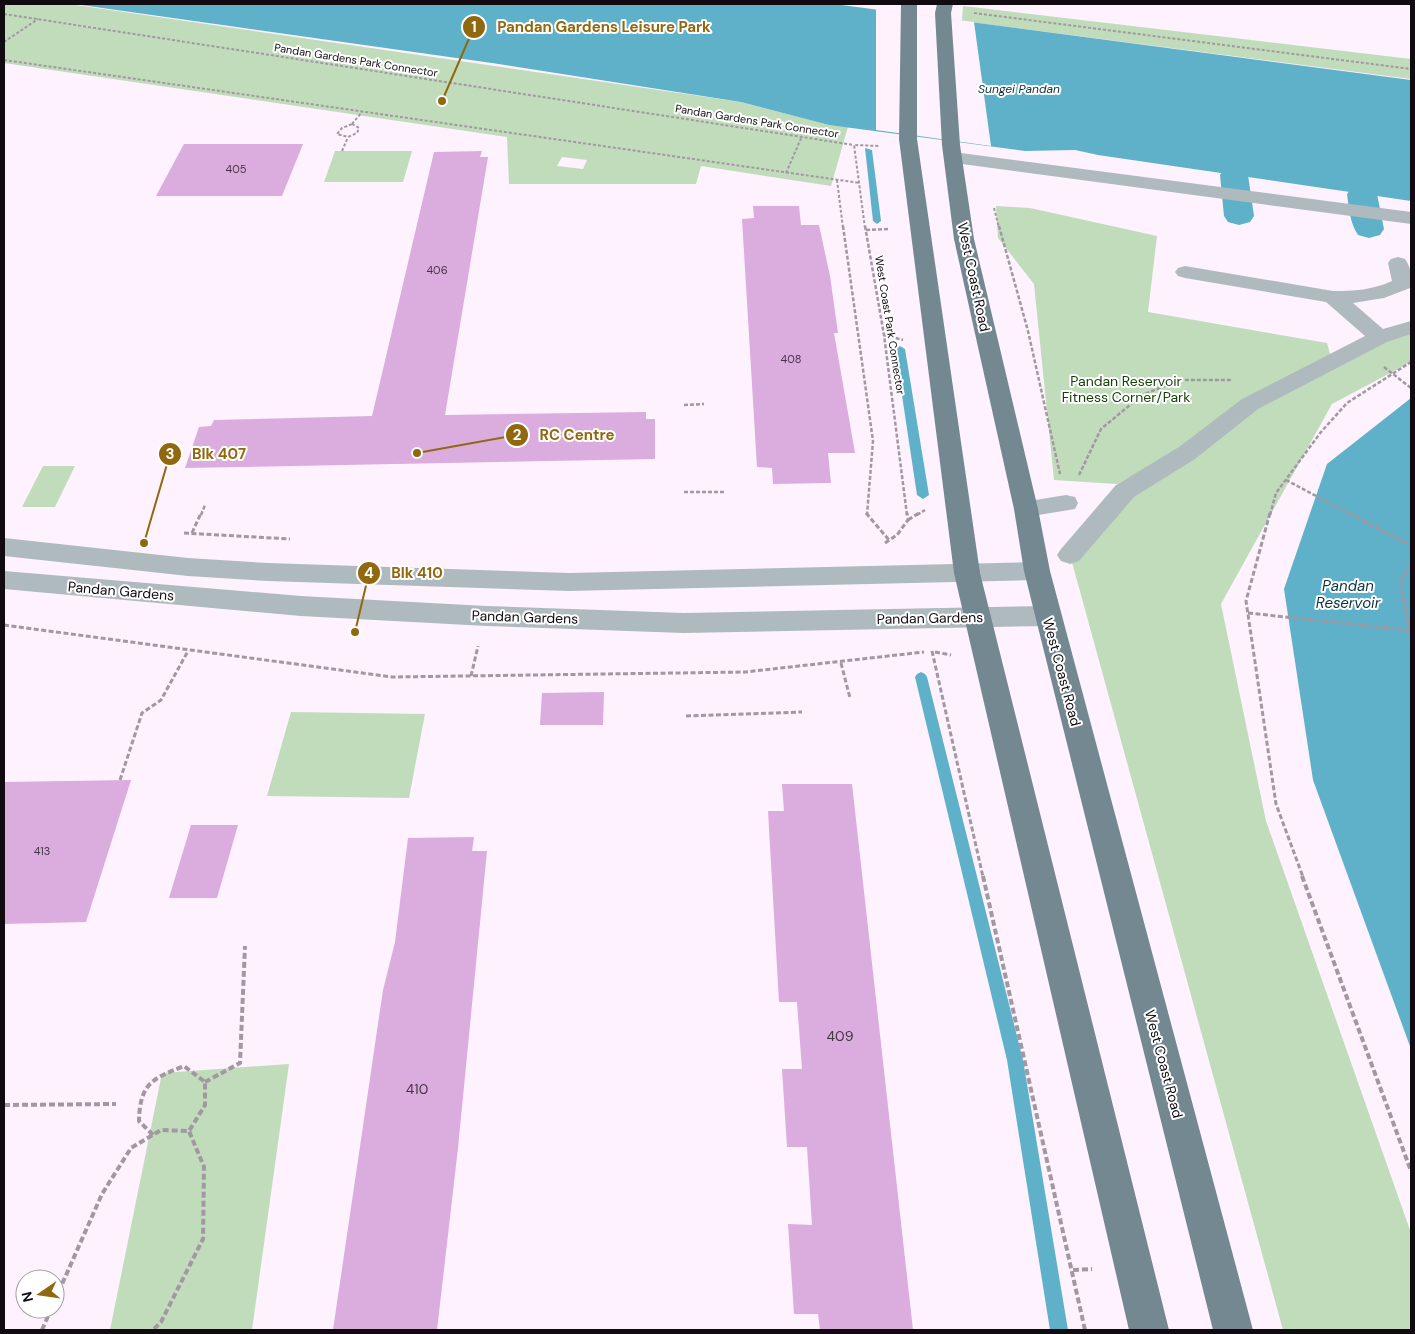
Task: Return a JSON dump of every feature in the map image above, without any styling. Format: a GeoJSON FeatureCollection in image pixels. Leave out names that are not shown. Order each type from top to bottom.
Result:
{"type":"FeatureCollection","features":[{"type":"Feature","properties":{"kind":"main road"},"geometry":{"type":"LineString","coordinates":[[909,6],[908,139],[967,573],[1149,1330]]}},
{"type":"Feature","properties":{"kind":"main road","name":"West Coast Road"},"geometry":{"type":"LineString","coordinates":[[944,8],[952,152],[964,239],[1026,509],[1037,571],[1048,616],[1233,1330]]}},
{"type":"Feature","properties":{"kind":"street"},"geometry":{"type":"LineString","coordinates":[[952,152],[983,162],[1411,218]]}},
{"type":"Feature","properties":{"kind":"street"},"geometry":{"type":"LineString","coordinates":[[1184,272],[1333,298],[1362,298],[1382,293],[1403,284],[1398,263]]}},
{"type":"Feature","properties":{"kind":"street"},"geometry":{"type":"LineString","coordinates":[[1333,298],[1379,337]]}},
{"type":"Feature","properties":{"kind":"street"},"geometry":{"type":"LineString","coordinates":[[1070,555],[1125,491],[1187,453],[1250,404],[1379,337],[1411,327]]}},
{"type":"Feature","properties":{"kind":"street"},"geometry":{"type":"LineString","coordinates":[[1026,509],[1066,503]]}},
{"type":"Feature","properties":{"kind":"street"},"geometry":{"type":"LineString","coordinates":[[4,547],[188,566],[260,571],[569,582],[684,581],[1037,571]]}},
{"type":"Feature","properties":{"kind":"street","name":"Pandan Gardens"},"geometry":{"type":"LineString","coordinates":[[4,580],[301,606],[486,616],[684,622],[1048,616]]}},
{"type":"Feature","properties":{"kind":"path"},"geometry":{"type":"LineString","coordinates":[[971,13],[1411,69]]}},
{"type":"Feature","properties":{"kind":"path","name":"Pandan Gardens Park Connector"},"geometry":{"type":"LineString","coordinates":[[4,14],[854,145]]}},
{"type":"Feature","properties":{"kind":"path"},"geometry":{"type":"LineString","coordinates":[[4,42],[38,19]]}},
{"type":"Feature","properties":{"kind":"path"},"geometry":{"type":"LineString","coordinates":[[4,60],[860,183]]}},
{"type":"Feature","properties":{"kind":"path"},"geometry":{"type":"LineString","coordinates":[[352,124],[359,128],[357,133],[348,137],[337,134],[342,128],[352,124],[362,112]]}},
{"type":"Feature","properties":{"kind":"path"},"geometry":{"type":"LineString","coordinates":[[786,173],[802,136]]}},
{"type":"Feature","properties":{"kind":"path"},"geometry":{"type":"LineString","coordinates":[[342,151],[348,137]]}},
{"type":"Feature","properties":{"kind":"path"},"geometry":{"type":"LineString","coordinates":[[854,145],[882,146],[882,140]]}},
{"type":"Feature","properties":{"kind":"path","name":"West Coast Park Connector"},"geometry":{"type":"LineString","coordinates":[[837,180],[848,276],[873,441],[866,514],[889,540],[897,535],[908,520],[886,345],[865,230],[854,145]]}},
{"type":"Feature","properties":{"kind":"path"},"geometry":{"type":"LineString","coordinates":[[983,162],[1028,331],[1066,503]]}},
{"type":"Feature","properties":{"kind":"path"},"geometry":{"type":"LineString","coordinates":[[1411,362],[1347,404],[1321,432],[1276,493],[1246,601],[1276,804],[1411,1171]]}},
{"type":"Feature","properties":{"kind":"path"},"geometry":{"type":"LineString","coordinates":[[1392,373],[1411,388]]}},
{"type":"Feature","properties":{"kind":"path"},"geometry":{"type":"LineString","coordinates":[[1066,503],[1101,429],[1142,395],[1180,380],[1239,380]]}},
{"type":"Feature","properties":{"kind":"path"},"geometry":{"type":"LineString","coordinates":[[684,405],[704,404]]}},
{"type":"Feature","properties":{"kind":"path"},"geometry":{"type":"LineString","coordinates":[[1286,480],[1411,546]]}},
{"type":"Feature","properties":{"kind":"path"},"geometry":{"type":"LineString","coordinates":[[684,492],[726,492]]}},
{"type":"Feature","properties":{"kind":"path"},"geometry":{"type":"LineString","coordinates":[[1411,564],[1400,582],[1411,638]]}},
{"type":"Feature","properties":{"kind":"path"},"geometry":{"type":"LineString","coordinates":[[1248,613],[1408,630]]}},
{"type":"Feature","properties":{"kind":"path"},"geometry":{"type":"LineString","coordinates":[[4,626],[392,677],[745,672],[841,663],[932,651],[1085,1330]]}},
{"type":"Feature","properties":{"kind":"path"},"geometry":{"type":"LineString","coordinates":[[120,780],[142,713],[161,700],[188,651]]}},
{"type":"Feature","properties":{"kind":"path"},"geometry":{"type":"LineString","coordinates":[[841,663],[850,698]]}},
{"type":"Feature","properties":{"kind":"path"},"geometry":{"type":"LineString","coordinates":[[686,716],[802,712]]}},
{"type":"Feature","properties":{"kind":"path"},"geometry":{"type":"LineString","coordinates":[[205,1082],[240,1063],[245,946]]}},
{"type":"Feature","properties":{"kind":"path"},"geometry":{"type":"LineString","coordinates":[[153,1135],[139,1121],[138,1101],[150,1080],[184,1066],[205,1082]]}},
{"type":"Feature","properties":{"kind":"path"},"geometry":{"type":"LineString","coordinates":[[189,1131],[205,1105],[205,1082]]}},
{"type":"Feature","properties":{"kind":"path"},"geometry":{"type":"LineString","coordinates":[[4,1104],[116,1104]]}},
{"type":"Feature","properties":{"kind":"path"},"geometry":{"type":"LineString","coordinates":[[65,1277],[102,1194],[131,1148],[161,1130],[189,1131]]}},
{"type":"Feature","properties":{"kind":"path"},"geometry":{"type":"LineString","coordinates":[[153,1330],[161,1322],[203,1239],[204,1167],[189,1131]]}},
{"type":"Feature","properties":{"kind":"green space"},"geometry":{"type":"Polygon","coordinates":[[[4,4],[69,4],[741,102],[829,125],[848,127],[831,186],[701,166],[696,184],[509,184],[507,137],[4,63],[4,4]],[[562,157],[557,166],[583,169],[587,160],[562,157]]]}},
{"type":"Feature","properties":{"kind":"green space"},"geometry":{"type":"Polygon","coordinates":[[[963,6],[1411,59],[1411,79],[962,21],[963,6]]]}},
{"type":"Feature","properties":{"kind":"green space"},"geometry":{"type":"Polygon","coordinates":[[[335,151],[412,151],[403,182],[324,182],[335,151]]]}},
{"type":"Feature","properties":{"kind":"green space","name":"Pandan Reservoir Fitness Corner/Park"},"geometry":{"type":"Polygon","coordinates":[[[996,206],[1030,208],[1157,236],[1148,312],[1327,343],[1332,361],[1379,337],[1411,327],[1411,362],[1332,404],[1221,604],[1266,821],[1411,1233],[1411,1330],[1283,1330],[1070,555],[1148,467],[1117,484],[1054,480],[1034,284],[998,238],[996,206]]]}},
{"type":"Feature","properties":{"kind":"green space"},"geometry":{"type":"Polygon","coordinates":[[[43,466],[75,466],[55,507],[22,507],[43,466]]]}},
{"type":"Feature","properties":{"kind":"green space"},"geometry":{"type":"Polygon","coordinates":[[[291,712],[425,714],[409,798],[267,796],[291,712]]]}},
{"type":"Feature","properties":{"kind":"green space"},"geometry":{"type":"Polygon","coordinates":[[[289,1064],[252,1330],[110,1330],[162,1073],[289,1064]]]}},
{"type":"Feature","properties":{"kind":"water","name":"Sungei Pandan"},"geometry":{"type":"Polygon","coordinates":[[[74,4],[834,4],[1411,80],[1411,201],[1075,150],[1025,151],[829,125],[741,102],[492,63],[74,4]]]}},
{"type":"Feature","properties":{"kind":"water","name":"Pandan Reservoir"},"geometry":{"type":"Polygon","coordinates":[[[1411,398],[1411,1049],[1313,780],[1284,589],[1327,464],[1411,398]]]}},
{"type":"Feature","properties":{"kind":"pier"},"geometry":{"type":"Polygon","coordinates":[[[876,9],[974,22],[991,146],[876,130],[876,9]]]}},
{"type":"Feature","properties":{"kind":"building"},"geometry":{"type":"Polygon","coordinates":[[[184,144],[303,144],[282,196],[156,196],[184,144]]]}},
{"type":"Feature","properties":{"kind":"building"},"geometry":{"type":"Polygon","coordinates":[[[482,151],[480,157],[488,157],[445,415],[646,412],[646,419],[655,419],[655,459],[185,468],[199,427],[211,426],[214,420],[372,416],[434,152],[482,151]]]}},
{"type":"Feature","properties":{"kind":"building"},"geometry":{"type":"Polygon","coordinates":[[[753,206],[799,206],[801,225],[819,225],[830,276],[838,333],[834,333],[855,453],[828,453],[831,483],[773,484],[772,468],[757,467],[742,219],[754,218],[753,206]]]}},
{"type":"Feature","properties":{"kind":"building"},"geometry":{"type":"Polygon","coordinates":[[[604,692],[603,725],[540,725],[542,693],[604,692]]]}},
{"type":"Feature","properties":{"kind":"building"},"geometry":{"type":"Polygon","coordinates":[[[131,780],[86,922],[4,924],[4,782],[131,780]]]}},
{"type":"Feature","properties":{"kind":"building"},"geometry":{"type":"Polygon","coordinates":[[[782,784],[852,784],[913,1330],[820,1330],[818,1314],[794,1314],[788,1224],[812,1225],[807,1147],[787,1147],[782,1069],[802,1069],[797,1002],[779,1002],[768,811],[784,811],[782,784]]]}},
{"type":"Feature","properties":{"kind":"building"},"geometry":{"type":"Polygon","coordinates":[[[191,825],[238,825],[217,898],[169,898],[191,825]]]}},
{"type":"Feature","properties":{"kind":"building"},"geometry":{"type":"Polygon","coordinates":[[[474,837],[472,851],[487,851],[458,1148],[437,1330],[333,1330],[383,990],[395,942],[408,838],[474,837]]]}},
{"type":"Feature","properties":{"kind":"waterway"},"geometry":{"type":"LineString","coordinates":[[868,150],[877,221]]}},
{"type":"Feature","properties":{"kind":"waterway"},"geometry":{"type":"LineString","coordinates":[[1234,175],[1239,216]]}},
{"type":"Feature","properties":{"kind":"waterway"},"geometry":{"type":"LineString","coordinates":[[1362,194],[1364,212],[1369,229]]}},
{"type":"Feature","properties":{"kind":"waterway"},"geometry":{"type":"LineString","coordinates":[[900,349],[923,495]]}},
{"type":"Feature","properties":{"kind":"waterway"},"geometry":{"type":"LineString","coordinates":[[921,677],[1015,1060],[1059,1330]]}},
{"type":"Feature","properties":{"kind":"place","name":"Pandan Gardens Leisure Park"},"geometry":{"type":"Point","coordinates":[442,101]}},
{"type":"Feature","properties":{"kind":"place","name":"RC Centre"},"geometry":{"type":"Point","coordinates":[417,453]}},
{"type":"Feature","properties":{"kind":"place","name":"Blk 407"},"geometry":{"type":"Point","coordinates":[144,543]}},
{"type":"Feature","properties":{"kind":"place","name":"Blk 410"},"geometry":{"type":"Point","coordinates":[355,632]}}]}
